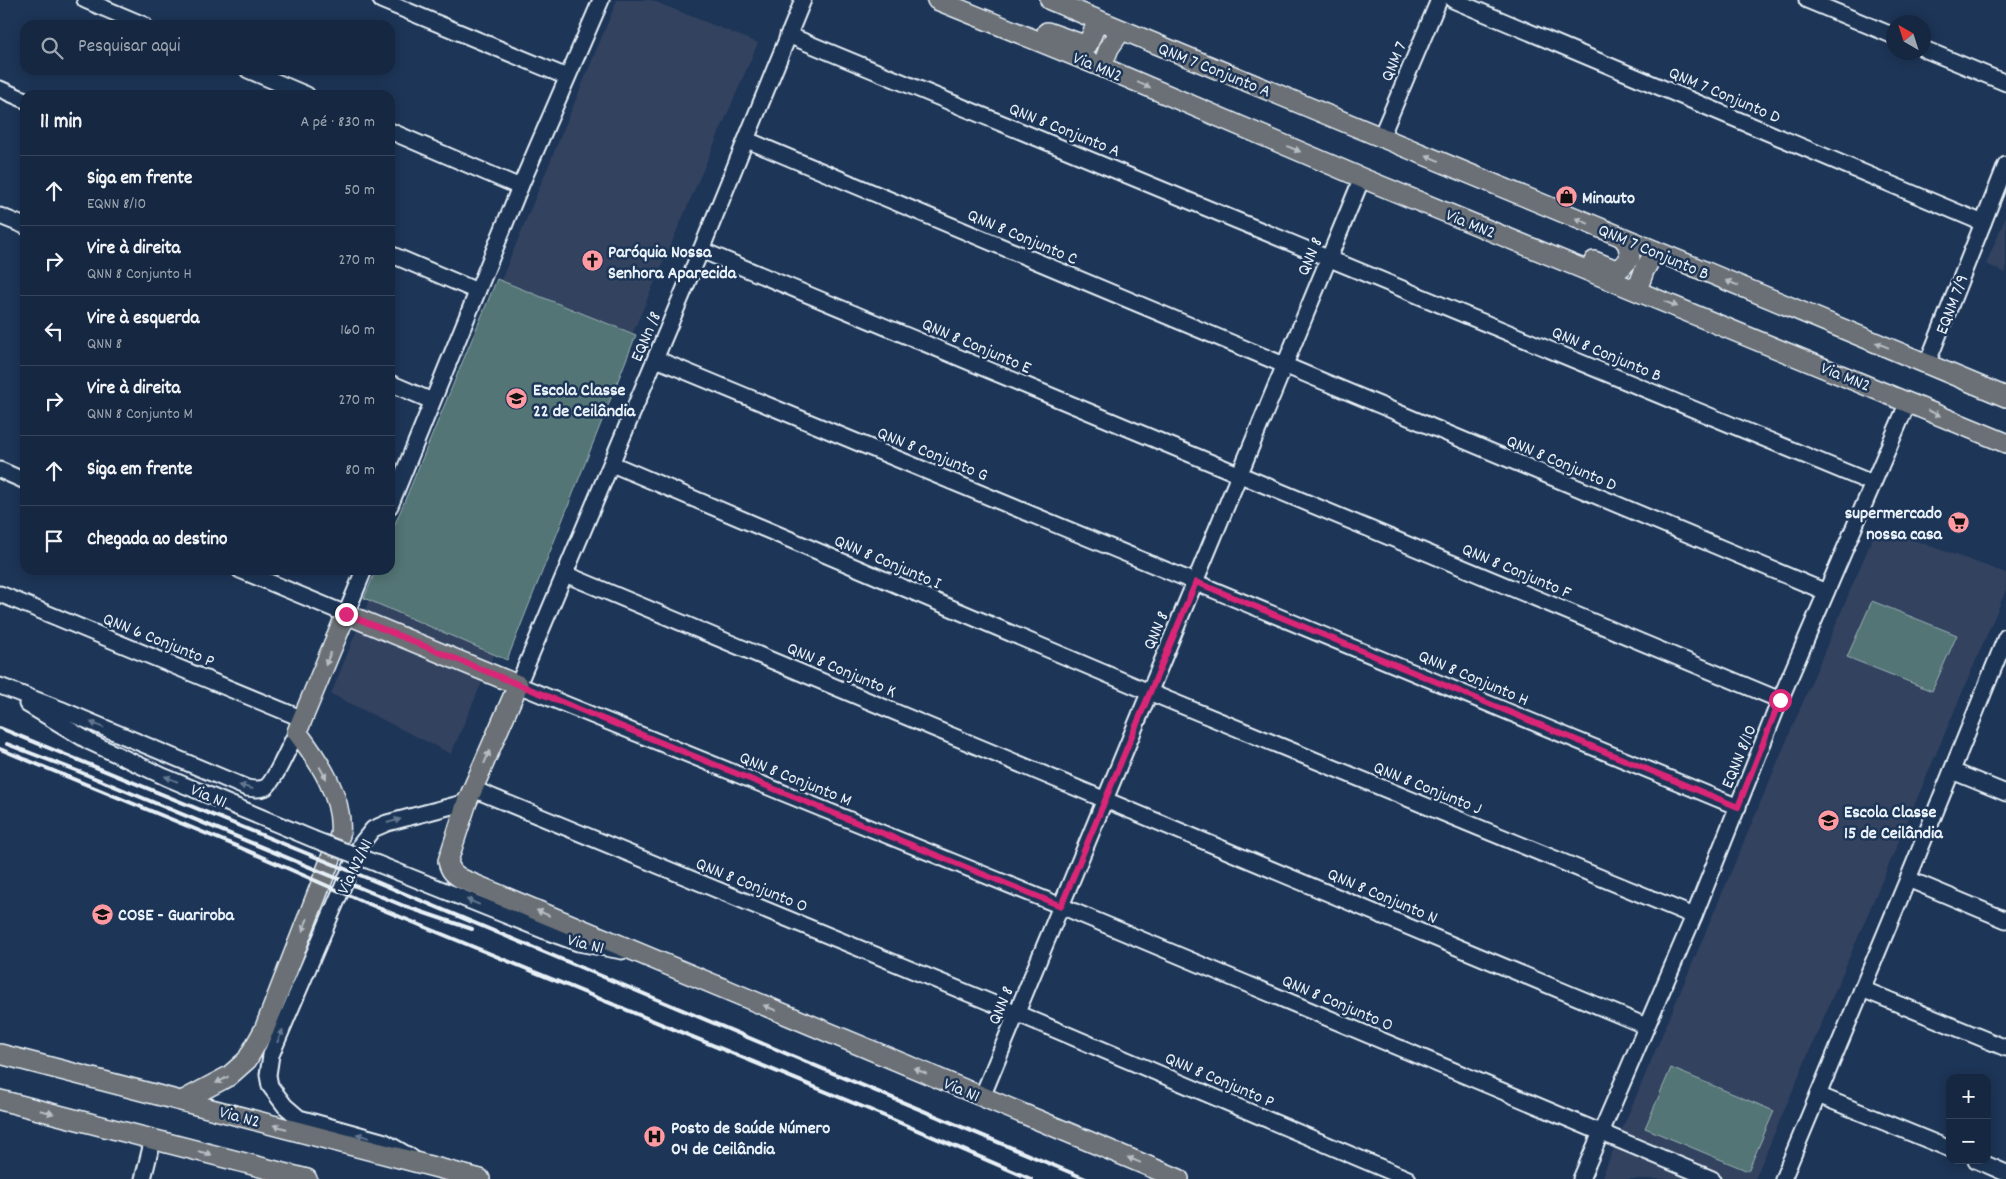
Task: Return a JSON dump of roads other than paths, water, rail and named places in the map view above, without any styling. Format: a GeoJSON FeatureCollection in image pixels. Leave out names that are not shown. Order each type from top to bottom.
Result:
{"type":"FeatureCollection","features":[{"type":"Feature","properties":{"kind":"main road"},"geometry":{"type":"LineString","coordinates":[[937,0],[993,13],[1087,46],[1098,20]]}},
{"type":"Feature","properties":{"kind":"main road","name":"Via MN2"},"geometry":{"type":"LineString","coordinates":[[937,0],[1102,67],[1446,213],[2006,443]]}},
{"type":"Feature","properties":{"kind":"main road","name":"QNM 7 Conjunto A"},"geometry":{"type":"LineString","coordinates":[[1050,0],[1380,137]]}},
{"type":"Feature","properties":{"kind":"main road"},"geometry":{"type":"LineString","coordinates":[[1102,67],[1110,48],[1121,31]]}},
{"type":"Feature","properties":{"kind":"main road","name":"QNM 7 Conjunto B"},"geometry":{"type":"LineString","coordinates":[[1380,137],[1927,364]]}},
{"type":"Feature","properties":{"kind":"main road"},"geometry":{"type":"LineString","coordinates":[[1446,213],[1522,232],[1616,270],[1622,267],[1630,258],[1628,245],[1623,238]]}},
{"type":"Feature","properties":{"kind":"main road"},"geometry":{"type":"LineString","coordinates":[[1637,290],[1655,252]]}},
{"type":"Feature","properties":{"kind":"main road"},"geometry":{"type":"LineString","coordinates":[[1927,364],[2006,397]]}},
{"type":"Feature","properties":{"kind":"main road"},"geometry":{"type":"LineString","coordinates":[[182,1101],[229,1076],[247,1060],[264,1030],[340,835],[342,821],[337,802],[300,725],[346,614],[518,685],[470,795],[448,861],[449,868],[454,874],[462,880],[636,952]]}},
{"type":"Feature","properties":{"kind":"main road","name":"Via N1"},"geometry":{"type":"LineString","coordinates":[[636,952],[1179,1179]]}},
{"type":"Feature","properties":{"kind":"main road","name":"Via N2"},"geometry":{"type":"LineString","coordinates":[[0,1054],[480,1179]]}},
{"type":"Feature","properties":{"kind":"main road"},"geometry":{"type":"LineString","coordinates":[[0,1066],[22,1072],[105,1080]]}},
{"type":"Feature","properties":{"kind":"main road"},"geometry":{"type":"LineString","coordinates":[[0,1100],[306,1179]]}},
{"type":"Feature","properties":{"kind":"street"},"geometry":{"type":"LineString","coordinates":[[86,0],[132,20]]}},
{"type":"Feature","properties":{"kind":"street"},"geometry":{"type":"LineString","coordinates":[[381,0],[567,77]]}},
{"type":"Feature","properties":{"kind":"street"},"geometry":{"type":"LineString","coordinates":[[395,494],[520,187],[601,0]]}},
{"type":"Feature","properties":{"kind":"street","name":"EQNn /8"},"geometry":{"type":"LineString","coordinates":[[518,685],[656,359],[803,0]]}},
{"type":"Feature","properties":{"kind":"street","name":"QNM 7"},"geometry":{"type":"LineString","coordinates":[[1380,137],[1439,0]]}},
{"type":"Feature","properties":{"kind":"street","name":"QNM 7 Conjunto D"},"geometry":{"type":"LineString","coordinates":[[1454,0],[1983,223]]}},
{"type":"Feature","properties":{"kind":"street"},"geometry":{"type":"LineString","coordinates":[[1807,0],[1886,33]]}},
{"type":"Feature","properties":{"kind":"street","name":"QNN 8 Conjunto A"},"geometry":{"type":"LineString","coordinates":[[788,35],[1328,258]]}},
{"type":"Feature","properties":{"kind":"street"},"geometry":{"type":"LineString","coordinates":[[1931,52],[2006,83]]}},
{"type":"Feature","properties":{"kind":"street"},"geometry":{"type":"LineString","coordinates":[[260,75],[294,90]]}},
{"type":"Feature","properties":{"kind":"street"},"geometry":{"type":"LineString","coordinates":[[0,89],[20,98]]}},
{"type":"Feature","properties":{"kind":"street"},"geometry":{"type":"LineString","coordinates":[[395,133],[520,187]]}},
{"type":"Feature","properties":{"kind":"street","name":"QNN 8 Conjunto C"},"geometry":{"type":"LineString","coordinates":[[747,140],[1284,366]]}},
{"type":"Feature","properties":{"kind":"street","name":"EQNM 7/9"},"geometry":{"type":"LineString","coordinates":[[1927,364],[2006,164]]}},
{"type":"Feature","properties":{"kind":"street","name":"QNN 8"},"geometry":{"type":"LineString","coordinates":[[982,1097],[1362,178]]}},
{"type":"Feature","properties":{"kind":"street"},"geometry":{"type":"LineString","coordinates":[[0,216],[20,224]]}},
{"type":"Feature","properties":{"kind":"street","name":"QNN 8 Conjunto E"},"geometry":{"type":"LineString","coordinates":[[701,250],[1239,474]]}},
{"type":"Feature","properties":{"kind":"street"},"geometry":{"type":"LineString","coordinates":[[395,256],[477,291]]}},
{"type":"Feature","properties":{"kind":"street","name":"QNN 8 Conjunto B"},"geometry":{"type":"LineString","coordinates":[[1328,258],[1872,483]]}},
{"type":"Feature","properties":{"kind":"street","name":"QNN 8 Conjunto G"},"geometry":{"type":"LineString","coordinates":[[656,359],[1196,582]]}},
{"type":"Feature","properties":{"kind":"street","name":"QNN 8 Conjunto D"},"geometry":{"type":"LineString","coordinates":[[1284,366],[1826,592]]}},
{"type":"Feature","properties":{"kind":"street"},"geometry":{"type":"LineString","coordinates":[[395,385],[432,401]]}},
{"type":"Feature","properties":{"kind":"street","name":"EQNN 8/10"},"geometry":{"type":"LineString","coordinates":[[1581,1179],[1694,916],[1780,700],[1908,402]]}},
{"type":"Feature","properties":{"kind":"street","name":"QNN 8 Conjunto I"},"geometry":{"type":"LineString","coordinates":[[612,464],[1149,692]]}},
{"type":"Feature","properties":{"kind":"street"},"geometry":{"type":"LineString","coordinates":[[0,470],[20,479]]}},
{"type":"Feature","properties":{"kind":"street","name":"QNN 8 Conjunto F"},"geometry":{"type":"LineString","coordinates":[[1239,474],[1780,700]]}},
{"type":"Feature","properties":{"kind":"street","name":"QNN 8 Conjunto K"},"geometry":{"type":"LineString","coordinates":[[565,574],[1106,799]]}},
{"type":"Feature","properties":{"kind":"street"},"geometry":{"type":"LineString","coordinates":[[252,575],[346,614],[362,575]]}},
{"type":"Feature","properties":{"kind":"street","name":"QNN 8 Conjunto H"},"geometry":{"type":"LineString","coordinates":[[1196,582],[1738,807]]}},
{"type":"Feature","properties":{"kind":"street","name":"QNN 6 Conjunto P"},"geometry":{"type":"LineString","coordinates":[[0,594],[300,725]]}},
{"type":"Feature","properties":{"kind":"street"},"geometry":{"type":"LineString","coordinates":[[1783,1179],[1952,771],[2001,665],[2006,637]]}},
{"type":"Feature","properties":{"kind":"street","name":"QNN 8 Conjunto M"},"geometry":{"type":"LineString","coordinates":[[518,685],[1061,906]]}},
{"type":"Feature","properties":{"kind":"street"},"geometry":{"type":"LineString","coordinates":[[0,687],[60,709],[247,788],[266,787],[272,780],[300,725]]}},
{"type":"Feature","properties":{"kind":"street","name":"Via N1"},"geometry":{"type":"LineString","coordinates":[[0,687],[90,742],[165,777],[570,940],[610,950],[636,952]]}},
{"type":"Feature","properties":{"kind":"street","name":"QNN 8 Conjunto J"},"geometry":{"type":"LineString","coordinates":[[1149,692],[1694,916]]}},
{"type":"Feature","properties":{"kind":"street"},"geometry":{"type":"LineString","coordinates":[[1952,771],[2006,793]]}},
{"type":"Feature","properties":{"kind":"street","name":"QNN 8 Conjunto O"},"geometry":{"type":"LineString","coordinates":[[470,795],[1016,1014]]}},
{"type":"Feature","properties":{"kind":"street","name":"Via N2/N1"},"geometry":{"type":"LineString","coordinates":[[423,1164],[385,1142],[299,1118],[284,1106],[272,1090],[268,1075],[272,1055],[361,844],[373,829],[470,795]]}},
{"type":"Feature","properties":{"kind":"street","name":"QNN 8 Conjunto N"},"geometry":{"type":"LineString","coordinates":[[1106,799],[1646,1026]]}},
{"type":"Feature","properties":{"kind":"street"},"geometry":{"type":"LineString","coordinates":[[1908,879],[2006,920]]}},
{"type":"Feature","properties":{"kind":"street","name":"QNN 8 Conjunto O"},"geometry":{"type":"LineString","coordinates":[[1061,906],[1712,1179]]}},
{"type":"Feature","properties":{"kind":"street"},"geometry":{"type":"LineString","coordinates":[[1862,989],[2006,1048]]}},
{"type":"Feature","properties":{"kind":"street","name":"QNN 8 Conjunto P"},"geometry":{"type":"LineString","coordinates":[[1016,1014],[1408,1179]]}},
{"type":"Feature","properties":{"kind":"street"},"geometry":{"type":"LineString","coordinates":[[1818,1095],[1946,1147]]}},
{"type":"Feature","properties":{"kind":"street"},"geometry":{"type":"LineString","coordinates":[[143,1179],[152,1139]]}},
{"type":"Feature","properties":{"kind":"street"},"geometry":{"type":"LineString","coordinates":[[1985,1164],[2006,1173]]}},
{"type":"Feature","properties":{"kind":"railway"},"geometry":{"type":"LineString","coordinates":[[0,728],[372,880],[1086,1179]]}},
{"type":"Feature","properties":{"kind":"railway"},"geometry":{"type":"LineString","coordinates":[[7,744],[80,772],[404,906],[472,929]]}},
{"type":"Feature","properties":{"kind":"railway"},"geometry":{"type":"LineString","coordinates":[[0,749],[246,850],[364,902],[868,1109],[1031,1179]]}},
{"type":"Feature","properties":{"kind":"place","name":"Minauto"},"geometry":{"type":"Point","coordinates":[1566,197]}},
{"type":"Feature","properties":{"kind":"place","name":"Paróquia Nossa Senhora Aparecida"},"geometry":{"type":"Point","coordinates":[592,261]}},
{"type":"Feature","properties":{"kind":"place","name":"Escola Classe 22 de Ceilândia"},"geometry":{"type":"Point","coordinates":[517,399]}},
{"type":"Feature","properties":{"kind":"place","name":"supermercado nossa casa"},"geometry":{"type":"Point","coordinates":[1958,522]}},
{"type":"Feature","properties":{"kind":"place","name":"Escola Classe 15 de Ceilândia"},"geometry":{"type":"Point","coordinates":[1828,821]}},
{"type":"Feature","properties":{"kind":"place","name":"COSE - Guariroba"},"geometry":{"type":"Point","coordinates":[102,914]}},
{"type":"Feature","properties":{"kind":"place","name":"Posto de Saúde Número 04 de Ceilândia"},"geometry":{"type":"Point","coordinates":[655,1137]}}]}
